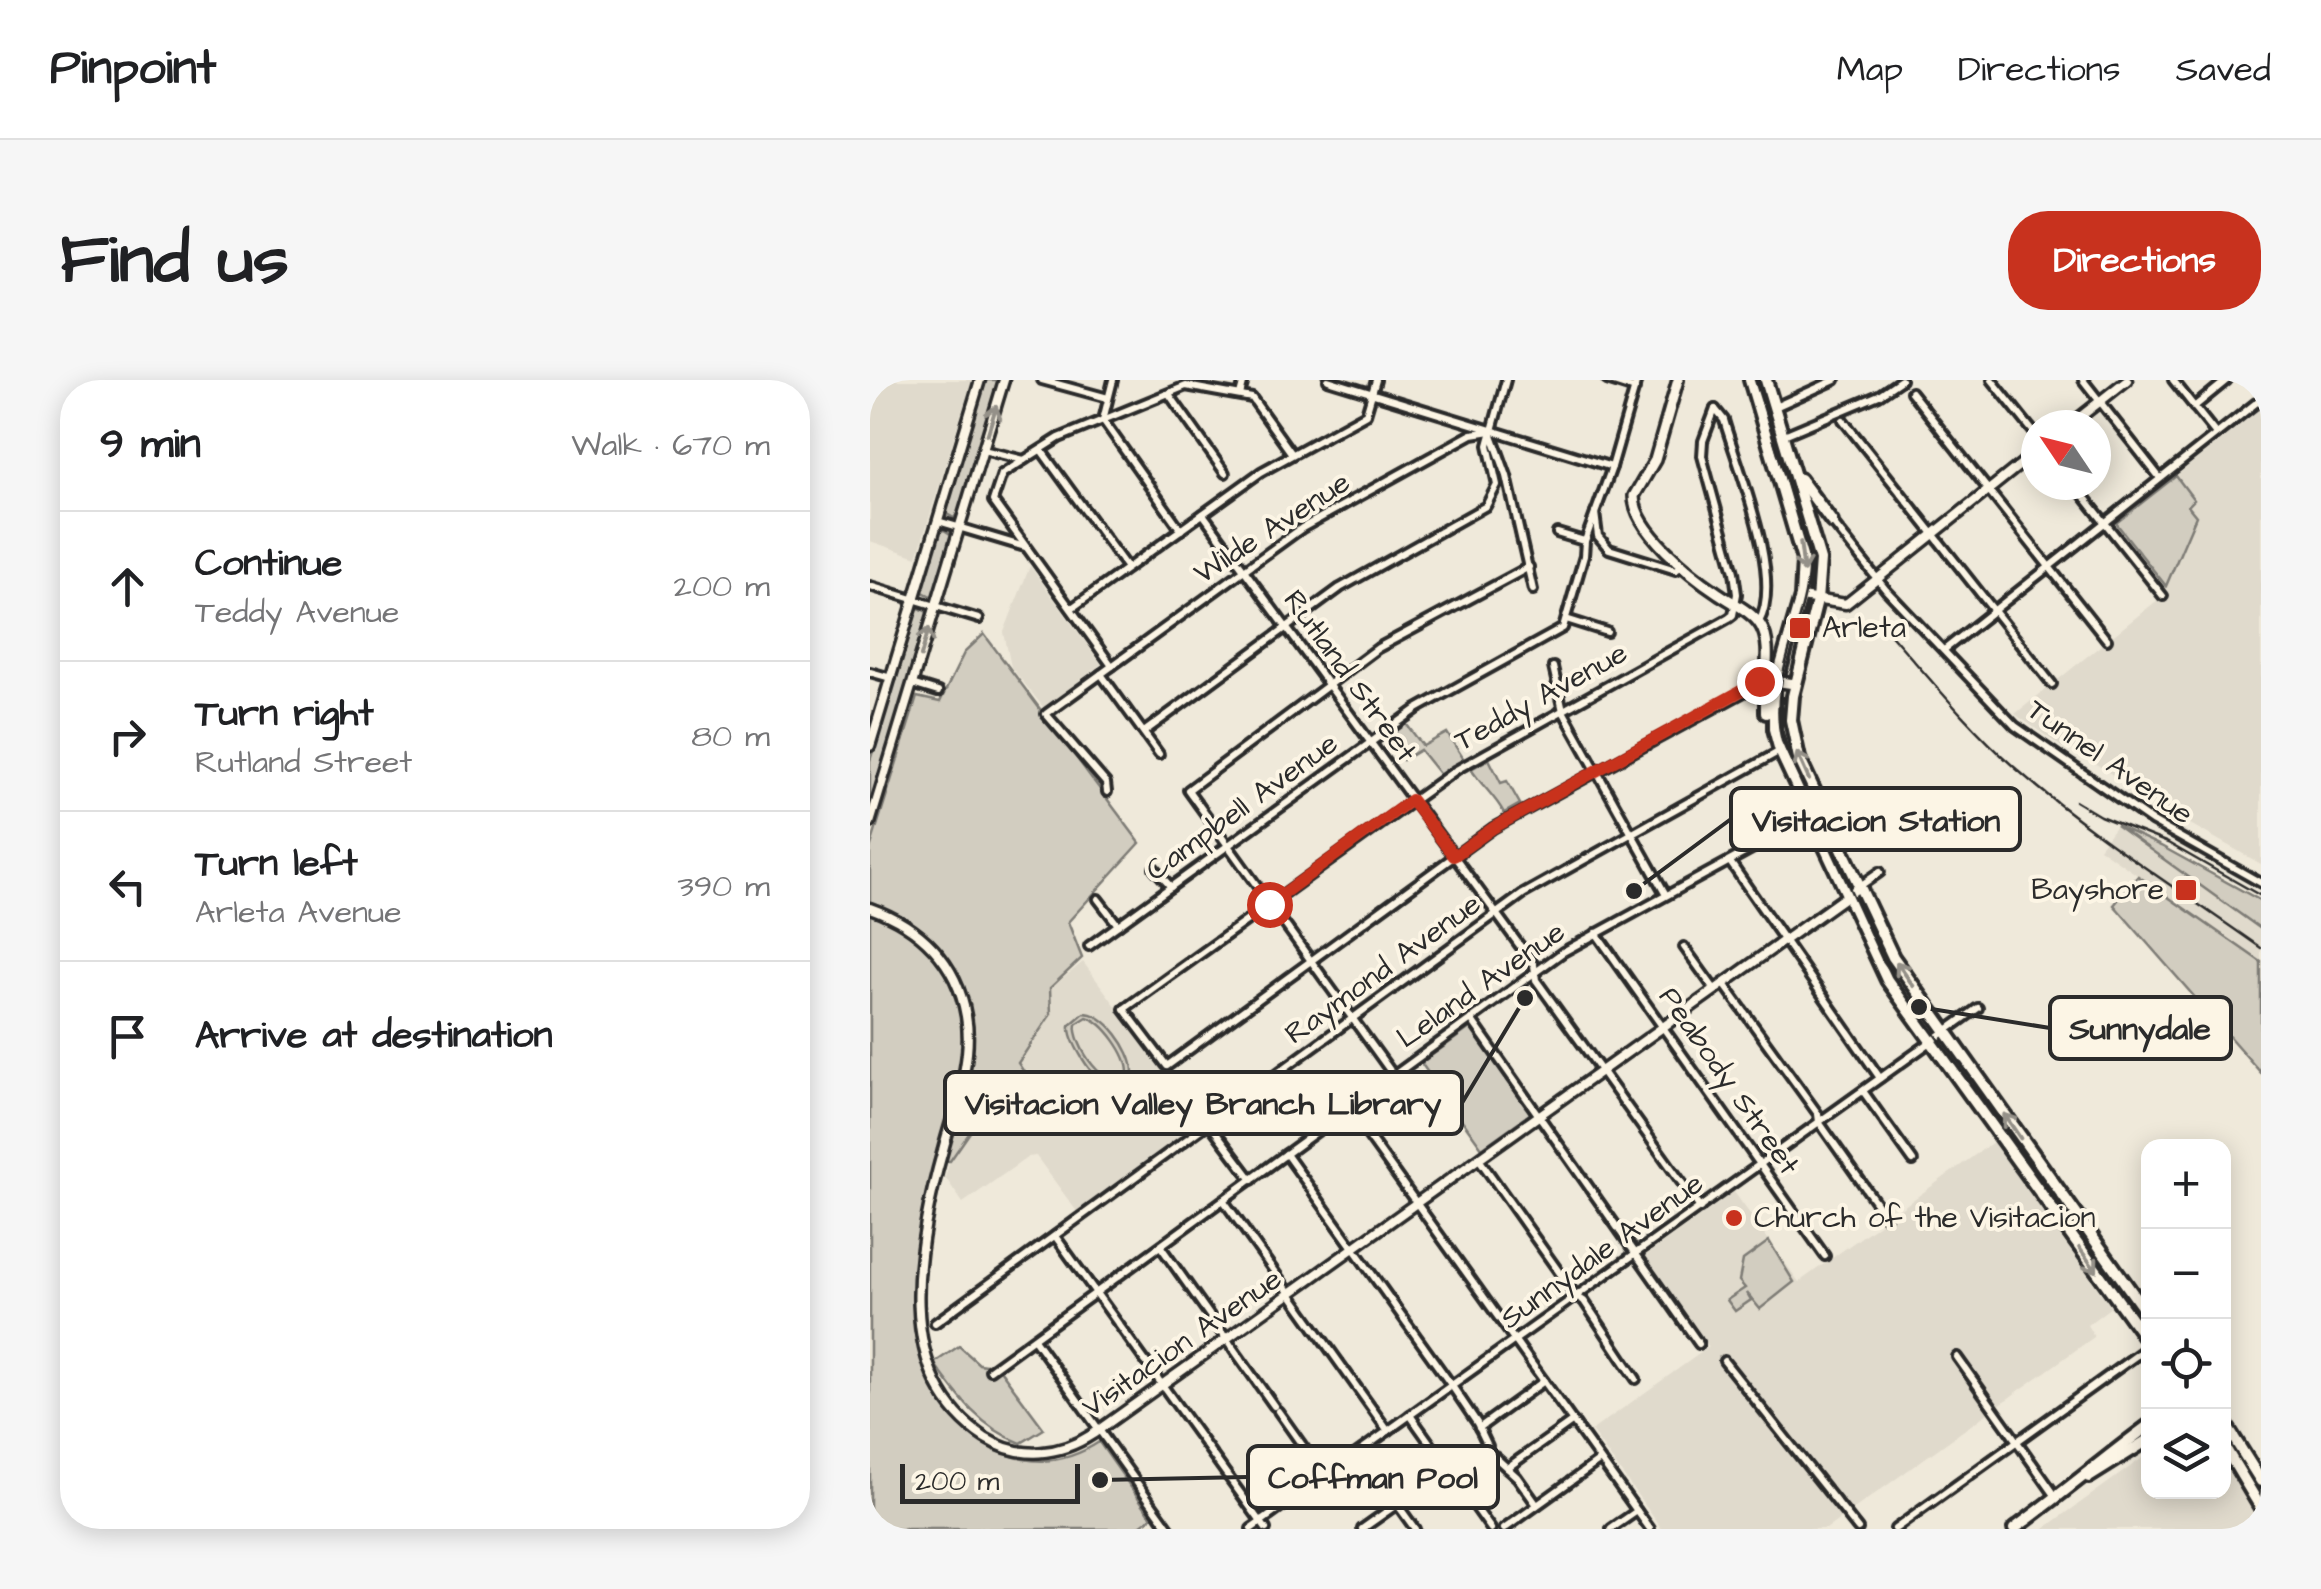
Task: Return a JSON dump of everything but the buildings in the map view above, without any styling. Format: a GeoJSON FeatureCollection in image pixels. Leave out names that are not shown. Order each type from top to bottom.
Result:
{"type":"FeatureCollection","features":[{"type":"Feature","properties":{"kind":"main road"},"geometry":{"type":"LineString","coordinates":[[1678,380],[1654,460],[1634,501],[1644,527],[1704,584],[1759,622],[1766,638],[1780,751],[1888,980],[2141,1335]]}},
{"type":"Feature","properties":{"kind":"main road"},"geometry":{"type":"LineString","coordinates":[[1750,380],[1804,560],[1801,597],[1771,680]]}},
{"type":"Feature","properties":{"kind":"main road"},"geometry":{"type":"LineString","coordinates":[[1766,380],[1820,560],[1817,602],[1795,684],[1791,720],[1795,746],[1886,946],[2141,1305]]}},
{"type":"Feature","properties":{"kind":"main road"},"geometry":{"type":"LineString","coordinates":[[1796,473],[1832,522]]}},
{"type":"Feature","properties":{"kind":"main road"},"geometry":{"type":"LineString","coordinates":[[1792,518],[1823,515],[1832,522]]}},
{"type":"Feature","properties":{"kind":"main road"},"geometry":{"type":"LineString","coordinates":[[1771,680],[1795,684]]}},
{"type":"Feature","properties":{"kind":"main road"},"geometry":{"type":"LineString","coordinates":[[2014,1529],[2080,1482],[2141,1431]]}},
{"type":"Feature","properties":{"kind":"main road"},"geometry":{"type":"LineString","coordinates":[[2231,1433],[2261,1481]]}},
{"type":"Feature","properties":{"kind":"main road"},"geometry":{"type":"LineString","coordinates":[[2080,1482],[2141,1445]]}},
{"type":"Feature","properties":{"kind":"main road"},"geometry":{"type":"LineString","coordinates":[[2231,1458],[2261,1508]]}},
{"type":"Feature","properties":{"kind":"street"},"geometry":{"type":"LineString","coordinates":[[870,746],[980,380]]}},
{"type":"Feature","properties":{"kind":"street"},"geometry":{"type":"LineString","coordinates":[[870,823],[1004,380]]}},
{"type":"Feature","properties":{"kind":"street"},"geometry":{"type":"LineString","coordinates":[[1042,380],[1108,398]]}},
{"type":"Feature","properties":{"kind":"street"},"geometry":{"type":"LineString","coordinates":[[1113,380],[1103,420],[1180,530]]}},
{"type":"Feature","properties":{"kind":"street"},"geometry":{"type":"LineString","coordinates":[[1240,395],[1244,380]]}},
{"type":"Feature","properties":{"kind":"street"},"geometry":{"type":"LineString","coordinates":[[1328,380],[1612,467]]}},
{"type":"Feature","properties":{"kind":"street"},"geometry":{"type":"LineString","coordinates":[[1072,608],[1260,472],[1366,414],[1376,380]]}},
{"type":"Feature","properties":{"kind":"street"},"geometry":{"type":"LineString","coordinates":[[1144,732],[1340,588],[1486,506],[1497,486],[1488,445],[1506,380]]}},
{"type":"Feature","properties":{"kind":"street"},"geometry":{"type":"LineString","coordinates":[[1607,380],[1636,384],[1612,467],[1584,541],[1584,556],[1566,619],[1607,632]]}},
{"type":"Feature","properties":{"kind":"street"},"geometry":{"type":"LineString","coordinates":[[1774,406],[1835,380]]}},
{"type":"Feature","properties":{"kind":"street"},"geometry":{"type":"LineString","coordinates":[[1784,436],[1879,395],[1901,380]]}},
{"type":"Feature","properties":{"kind":"street"},"geometry":{"type":"LineString","coordinates":[[1992,380],[2021,416]]}},
{"type":"Feature","properties":{"kind":"street"},"geometry":{"type":"LineString","coordinates":[[2083,380],[2160,478]]}},
{"type":"Feature","properties":{"kind":"street"},"geometry":{"type":"LineString","coordinates":[[2090,410],[2127,380]]}},
{"type":"Feature","properties":{"kind":"street"},"geometry":{"type":"LineString","coordinates":[[2173,380],[2216,434]]}},
{"type":"Feature","properties":{"kind":"street"},"geometry":{"type":"LineString","coordinates":[[2194,407],[2227,380]]}},
{"type":"Feature","properties":{"kind":"street"},"geometry":{"type":"LineString","coordinates":[[1112,666],[993,502],[1002,474],[1058,438],[1186,386],[1252,398],[1292,454]]}},
{"type":"Feature","properties":{"kind":"street"},"geometry":{"type":"LineString","coordinates":[[1911,392],[2107,640]]}},
{"type":"Feature","properties":{"kind":"street"},"geometry":{"type":"LineString","coordinates":[[1169,394],[1225,473]]}},
{"type":"Feature","properties":{"kind":"street"},"geometry":{"type":"LineString","coordinates":[[1944,650],[2261,399]]}},
{"type":"Feature","properties":{"kind":"street"},"geometry":{"type":"LineString","coordinates":[[1735,605],[1734,572],[1702,456],[1703,441],[1715,409],[1724,420],[1765,560],[1768,598],[1759,622]]}},
{"type":"Feature","properties":{"kind":"street"},"geometry":{"type":"LineString","coordinates":[[1843,420],[2052,684]]}},
{"type":"Feature","properties":{"kind":"street"},"geometry":{"type":"LineString","coordinates":[[1491,431],[1507,476],[1533,590]]}},
{"type":"Feature","properties":{"kind":"street","name":"Wilde Avenue"},"geometry":{"type":"LineString","coordinates":[[1107,792],[1106,783],[1046,714],[1302,528],[1472,434],[1491,431]]}},
{"type":"Feature","properties":{"kind":"street"},"geometry":{"type":"LineString","coordinates":[[983,450],[1024,460]]}},
{"type":"Feature","properties":{"kind":"street"},"geometry":{"type":"LineString","coordinates":[[1041,450],[1127,568]]}},
{"type":"Feature","properties":{"kind":"street"},"geometry":{"type":"LineString","coordinates":[[1801,597],[1846,604],[2021,464]]}},
{"type":"Feature","properties":{"kind":"street"},"geometry":{"type":"LineString","coordinates":[[2087,500],[2163,596]]}},
{"type":"Feature","properties":{"kind":"street"},"geometry":{"type":"LineString","coordinates":[[1595,512],[1598,536],[1610,549],[1674,570],[1684,564]]}},
{"type":"Feature","properties":{"kind":"street","name":"Rutland Street"},"geometry":{"type":"LineString","coordinates":[[1203,514],[1534,965],[1536,980],[1700,1208]]}},
{"type":"Feature","properties":{"kind":"street"},"geometry":{"type":"LineString","coordinates":[[938,521],[1026,547]]}},
{"type":"Feature","properties":{"kind":"street","name":"Tunnel Avenue"},"geometry":{"type":"LineString","coordinates":[[1832,522],[1876,578],[2015,726],[2153,822],[2261,884]]}},
{"type":"Feature","properties":{"kind":"street"},"geometry":{"type":"LineString","coordinates":[[1556,532],[1584,541]]}},
{"type":"Feature","properties":{"kind":"street"},"geometry":{"type":"LineString","coordinates":[[1394,1076],[1188,790],[1378,648],[1528,566]]}},
{"type":"Feature","properties":{"kind":"street"},"geometry":{"type":"LineString","coordinates":[[870,586],[979,619]]}},
{"type":"Feature","properties":{"kind":"street","name":"Teddy Avenue"},"geometry":{"type":"LineString","coordinates":[[1311,962],[1167,1066],[1124,1009],[1453,772],[1729,618],[1735,605]]}},
{"type":"Feature","properties":{"kind":"street","name":"Campbell Avenue"},"geometry":{"type":"LineString","coordinates":[[1089,946],[1417,709],[1558,632],[1566,619]]}},
{"type":"Feature","properties":{"kind":"street"},"geometry":{"type":"LineString","coordinates":[[1553,667],[1563,711],[1666,895]]}},
{"type":"Feature","properties":{"kind":"street"},"geometry":{"type":"LineString","coordinates":[[870,672],[890,678]]}},
{"type":"Feature","properties":{"kind":"street"},"geometry":{"type":"LineString","coordinates":[[1100,674],[1159,754]]}},
{"type":"Feature","properties":{"kind":"street"},"geometry":{"type":"LineString","coordinates":[[1311,962],[1493,828],[1771,680]]}},
{"type":"Feature","properties":{"kind":"street"},"geometry":{"type":"LineString","coordinates":[[912,684],[938,692]]}},
{"type":"Feature","properties":{"kind":"street","name":"Raymond Avenue"},"geometry":{"type":"LineString","coordinates":[[935,1322],[1523,894],[1780,751]]}},
{"type":"Feature","properties":{"kind":"street","name":"Leland Avenue"},"geometry":{"type":"LineString","coordinates":[[990,1370],[1535,972],[1596,933],[1824,809]]}},
{"type":"Feature","properties":{"kind":"street"},"geometry":{"type":"LineString","coordinates":[[1730,862],[1880,1079]]}},
{"type":"Feature","properties":{"kind":"street"},"geometry":{"type":"LineString","coordinates":[[1154,868],[1171,886]]}},
{"type":"Feature","properties":{"kind":"street","name":"Visitacion Avenue"},"geometry":{"type":"LineString","coordinates":[[870,908],[909,926],[939,954],[956,983],[967,1024],[966,1060],[935,1180],[920,1274],[919,1323],[930,1368],[945,1397],[964,1421],[990,1440],[1010,1449],[1053,1452],[1099,1430],[1880,872]]}},
{"type":"Feature","properties":{"kind":"street"},"geometry":{"type":"LineString","coordinates":[[1098,898],[1118,925]]}},
{"type":"Feature","properties":{"kind":"street","name":"Peabody Street"},"geometry":{"type":"LineString","coordinates":[[1596,933],[1826,1256]]}},
{"type":"Feature","properties":{"kind":"street"},"geometry":{"type":"LineString","coordinates":[[1684,947],[1715,990]]}},
{"type":"Feature","properties":{"kind":"street"},"geometry":{"type":"LineString","coordinates":[[1724,984],[1886,1217]]}},
{"type":"Feature","properties":{"kind":"street","name":"Sunnydale Avenue"},"geometry":{"type":"LineString","coordinates":[[1251,1529],[1264,1525],[1324,1476],[1978,1008]]}},
{"type":"Feature","properties":{"kind":"street"},"geometry":{"type":"LineString","coordinates":[[1471,1019],[1699,1344]]}},
{"type":"Feature","properties":{"kind":"street"},"geometry":{"type":"LineString","coordinates":[[1863,1091],[1913,1162]]}},
{"type":"Feature","properties":{"kind":"street"},"geometry":{"type":"LineString","coordinates":[[1349,1109],[1650,1529]]}},
{"type":"Feature","properties":{"kind":"street"},"geometry":{"type":"LineString","coordinates":[[1210,1123],[1252,1180]]}},
{"type":"Feature","properties":{"kind":"street"},"geometry":{"type":"LineString","coordinates":[[1286,1154],[1452,1386],[1488,1446]]}},
{"type":"Feature","properties":{"kind":"street"},"geometry":{"type":"LineString","coordinates":[[1478,1159],[1576,1296],[1584,1301],[1636,1379]]}},
{"type":"Feature","properties":{"kind":"street"},"geometry":{"type":"LineString","coordinates":[[1224,1201],[1388,1431]]}},
{"type":"Feature","properties":{"kind":"street"},"geometry":{"type":"LineString","coordinates":[[1055,1236],[1264,1525]]}},
{"type":"Feature","properties":{"kind":"street"},"geometry":{"type":"LineString","coordinates":[[1160,1247],[1324,1476]]}},
{"type":"Feature","properties":{"kind":"street"},"geometry":{"type":"LineString","coordinates":[[1034,1339],[1170,1529]]}},
{"type":"Feature","properties":{"kind":"street"},"geometry":{"type":"LineString","coordinates":[[1896,1529],[2141,1350]]}},
{"type":"Feature","properties":{"kind":"street"},"geometry":{"type":"LineString","coordinates":[[1957,1358],[2057,1498]]}},
{"type":"Feature","properties":{"kind":"street"},"geometry":{"type":"LineString","coordinates":[[1724,1361],[1858,1529]]}},
{"type":"Feature","properties":{"kind":"street"},"geometry":{"type":"LineString","coordinates":[[1478,1428],[1544,1381]]}},
{"type":"Feature","properties":{"kind":"street"},"geometry":{"type":"LineString","coordinates":[[1410,1415],[1492,1529]]}},
{"type":"Feature","properties":{"kind":"street"},"geometry":{"type":"LineString","coordinates":[[1506,1468],[1573,1421]]}},
{"type":"Feature","properties":{"kind":"street"},"geometry":{"type":"LineString","coordinates":[[1496,1457],[1537,1506]]}},
{"type":"Feature","properties":{"kind":"street"},"geometry":{"type":"LineString","coordinates":[[1504,1529],[1600,1460]]}},
{"type":"Feature","properties":{"kind":"street"},"geometry":{"type":"LineString","coordinates":[[1362,1529],[1448,1468]]}},
{"type":"Feature","properties":{"kind":"street"},"geometry":{"type":"LineString","coordinates":[[1397,1504],[1415,1529]]}},
{"type":"Feature","properties":{"kind":"street"},"geometry":{"type":"LineString","coordinates":[[1612,1529],[1637,1511]]}},
{"type":"Feature","properties":{"kind":"shaded area"},"geometry":{"type":"Polygon","coordinates":[[[870,380],[972,380],[917,557],[870,541],[870,380]]]}},
{"type":"Feature","properties":{"kind":"shaded area"},"geometry":{"type":"Polygon","coordinates":[[[985,380],[999,380],[961,508],[954,518],[945,513],[985,380]]]}},
{"type":"Feature","properties":{"kind":"shaded area"},"geometry":{"type":"Polygon","coordinates":[[[2261,408],[2261,864],[2169,812],[2067,745],[2063,748],[2015,714],[2169,591],[2168,575],[2195,516],[2187,505],[2194,500],[2176,476],[2261,408]]]}},
{"type":"Feature","properties":{"kind":"shaded area"},"geometry":{"type":"Polygon","coordinates":[[[2176,476],[2194,500],[2188,506],[2196,516],[2166,586],[2116,523],[2176,476]]]}},
{"type":"Feature","properties":{"kind":"shaded area"},"geometry":{"type":"Polygon","coordinates":[[[939,531],[952,535],[935,595],[931,596],[921,591],[939,531]]]}},
{"type":"Feature","properties":{"kind":"shaded area"},"geometry":{"type":"Polygon","coordinates":[[[1030,566],[1101,664],[1044,708],[1011,667],[1004,632],[1030,566]]]}},
{"type":"Feature","properties":{"kind":"shaded area"},"geometry":{"type":"Polygon","coordinates":[[[919,608],[929,613],[870,809],[870,761],[919,608]]]}},
{"type":"Feature","properties":{"kind":"shaded area"},"geometry":{"type":"Polygon","coordinates":[[[984,634],[1140,843],[1068,922],[1082,958],[1050,988],[1051,1014],[1018,1063],[1024,1072],[1003,1113],[988,1106],[950,1161],[934,1161],[916,1265],[915,1332],[934,1385],[950,1410],[969,1431],[992,1447],[1016,1457],[1043,1461],[1071,1456],[1099,1442],[1152,1517],[1136,1529],[870,1529],[870,849],[917,697],[940,702],[964,653],[984,634]]]}},
{"type":"Feature","properties":{"kind":"shaded area"},"geometry":{"type":"Polygon","coordinates":[[[1404,721],[1423,746],[1447,733],[1465,761],[1440,775],[1420,750],[1403,760],[1385,735],[1404,721]]]}},
{"type":"Feature","properties":{"kind":"shaded area"},"geometry":{"type":"Polygon","coordinates":[[[1489,759],[1501,783],[1507,781],[1520,804],[1504,813],[1471,769],[1489,759]]]}},
{"type":"Feature","properties":{"kind":"shaded area"},"geometry":{"type":"Polygon","coordinates":[[[2116,825],[2261,929],[2261,962],[2099,848],[2116,825]]]}},
{"type":"Feature","properties":{"kind":"shaded area"},"geometry":{"type":"Polygon","coordinates":[[[2116,825],[2261,901],[2261,929],[2116,825]]]}},
{"type":"Feature","properties":{"kind":"shaded area"},"geometry":{"type":"Polygon","coordinates":[[[2138,876],[2261,962],[2261,1073],[2114,905],[2138,876]]]}},
{"type":"Feature","properties":{"kind":"shaded area"},"geometry":{"type":"Polygon","coordinates":[[[1083,962],[1203,1122],[1078,1213],[1036,1156],[1028,1157],[963,1203],[945,1177],[950,1161],[1051,1015],[1050,989],[1083,962]]]}},
{"type":"Feature","properties":{"kind":"shaded area"},"geometry":{"type":"Polygon","coordinates":[[[1084,1013],[1109,1026],[1132,1062],[1133,1071],[1123,1085],[1109,1086],[1095,1075],[1077,1049],[1070,1025],[1084,1013]],[[1087,1017],[1076,1024],[1079,1043],[1101,1074],[1120,1079],[1128,1073],[1124,1057],[1108,1032],[1087,1017]]]}},
{"type":"Feature","properties":{"kind":"shaded area"},"geometry":{"type":"Polygon","coordinates":[[[1470,1028],[1531,1113],[1482,1148],[1421,1063],[1470,1028]]]}},
{"type":"Feature","properties":{"kind":"shaded area"},"geometry":{"type":"Polygon","coordinates":[[[1993,1142],[2111,1307],[2087,1325],[2094,1337],[1826,1529],[1662,1529],[1591,1431],[1709,1347],[1645,1256],[1734,1192],[1799,1282],[1993,1142]]]}},
{"type":"Feature","properties":{"kind":"shaded area"},"geometry":{"type":"Polygon","coordinates":[[[1769,1241],[1794,1282],[1760,1309],[1747,1293],[1751,1300],[1735,1311],[1727,1300],[1745,1288],[1739,1281],[1743,1260],[1769,1241]]]}},
{"type":"Feature","properties":{"kind":"shaded area"},"geometry":{"type":"Polygon","coordinates":[[[959,1346],[979,1364],[998,1367],[1044,1429],[1021,1443],[994,1429],[972,1410],[934,1363],[959,1346]]]}},
{"type":"Feature","properties":{"kind":"shaded area"},"geometry":{"type":"Polygon","coordinates":[[[2141,1459],[2141,1499],[2231,1499],[2231,1476],[2258,1516],[2261,1529],[2044,1529],[2141,1459]]]}},
{"type":"Feature","properties":{"kind":"tram line"},"geometry":{"type":"LineString","coordinates":[[1755,380],[1808,549],[1804,597],[1780,692],[1782,741],[1882,959],[2002,1128]]}},
{"type":"Feature","properties":{"kind":"railway"},"geometry":{"type":"LineString","coordinates":[[1878,620],[1960,713],[2042,791],[2261,948]]}},
{"type":"Feature","properties":{"kind":"railway"},"geometry":{"type":"LineString","coordinates":[[2075,801],[2100,816],[2168,843],[2261,896]]}},
{"type":"Feature","properties":{"kind":"place","name":"Arleta"},"geometry":{"type":"Point","coordinates":[1800,628]}},
{"type":"Feature","properties":{"kind":"place","name":"Bayshore"},"geometry":{"type":"Point","coordinates":[2186,890]}},
{"type":"Feature","properties":{"kind":"place","name":"Visitacion Station"},"geometry":{"type":"Point","coordinates":[1634,891]}},
{"type":"Feature","properties":{"kind":"place","name":"Visitacion Valley Branch Library"},"geometry":{"type":"Point","coordinates":[1525,998]}},
{"type":"Feature","properties":{"kind":"place","name":"Sunnydale"},"geometry":{"type":"Point","coordinates":[1919,1007]}},
{"type":"Feature","properties":{"kind":"place","name":"Church of the Visitacion"},"geometry":{"type":"Point","coordinates":[1734,1218]}},
{"type":"Feature","properties":{"kind":"place","name":"Coffman Pool"},"geometry":{"type":"Point","coordinates":[1100,1480]}},
{"type":"Feature","properties":{"kind":"route"},"geometry":{"type":"LineString","coordinates":[[1269,904],[1411,800],[1454,856],[1493,828],[1759,681]]}}]}
